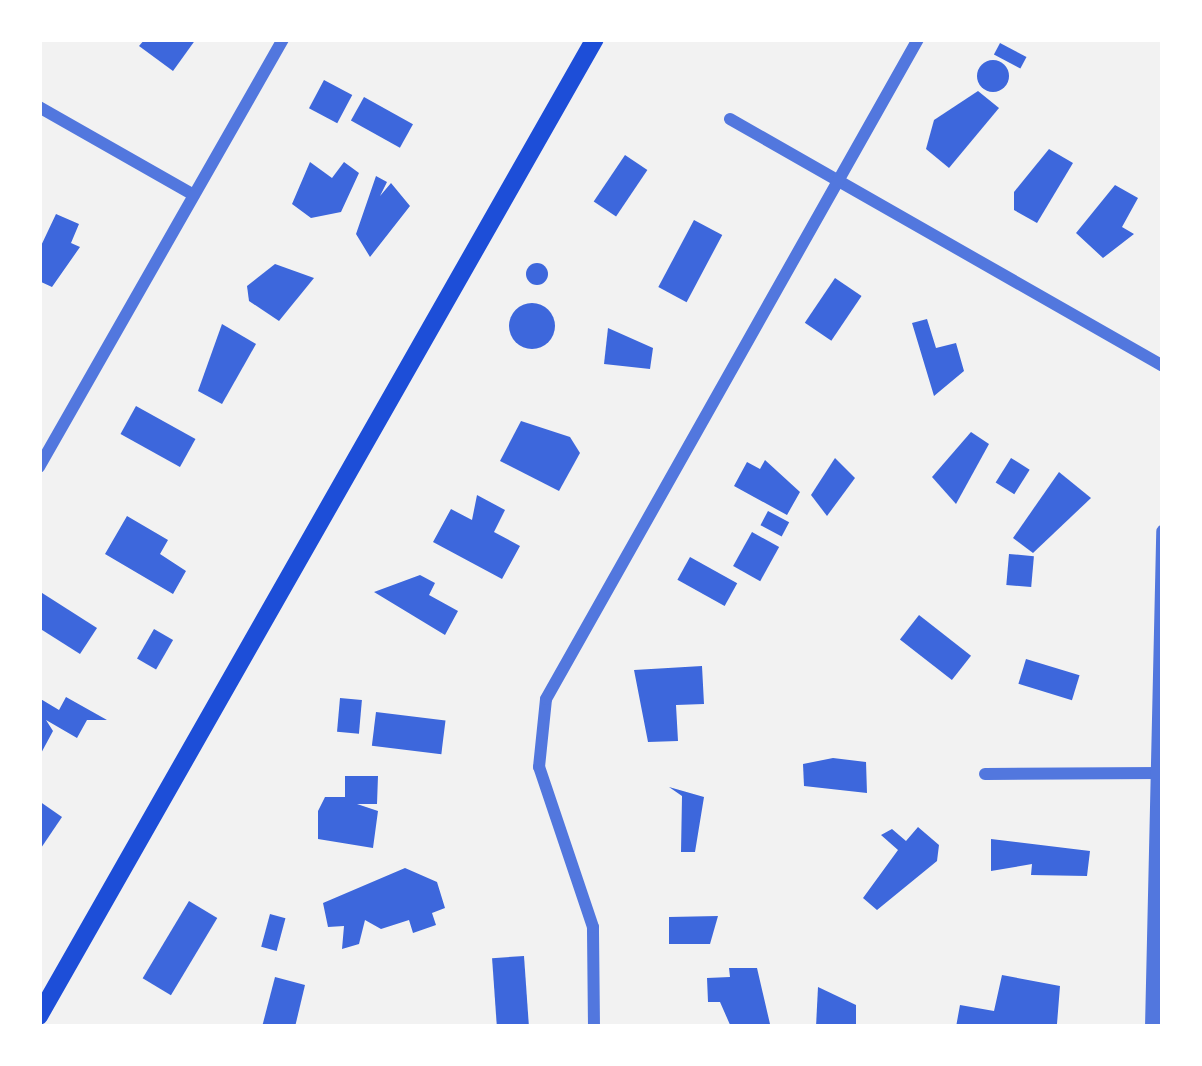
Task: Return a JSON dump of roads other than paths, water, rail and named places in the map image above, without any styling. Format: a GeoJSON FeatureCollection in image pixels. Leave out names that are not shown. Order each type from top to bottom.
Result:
{"type":"FeatureCollection","features":[{"type":"Feature","properties":{"kind":"main road"},"geometry":{"type":"LineString","coordinates":[[39,1016],[595,39]]}},
{"type":"Feature","properties":{"kind":"street"},"geometry":{"type":"LineString","coordinates":[[39,467],[283,39]]}},
{"type":"Feature","properties":{"kind":"street"},"geometry":{"type":"LineString","coordinates":[[594,1027],[593,926],[539,767],[546,700],[918,39]]}},
{"type":"Feature","properties":{"kind":"street"},"geometry":{"type":"LineString","coordinates":[[39,106],[194,195]]}},
{"type":"Feature","properties":{"kind":"street"},"geometry":{"type":"LineString","coordinates":[[730,119],[1163,366]]}},
{"type":"Feature","properties":{"kind":"street"},"geometry":{"type":"LineString","coordinates":[[1152,1027],[1163,531]]}},
{"type":"Feature","properties":{"kind":"street"},"geometry":{"type":"LineString","coordinates":[[985,774],[1159,773]]}}]}
